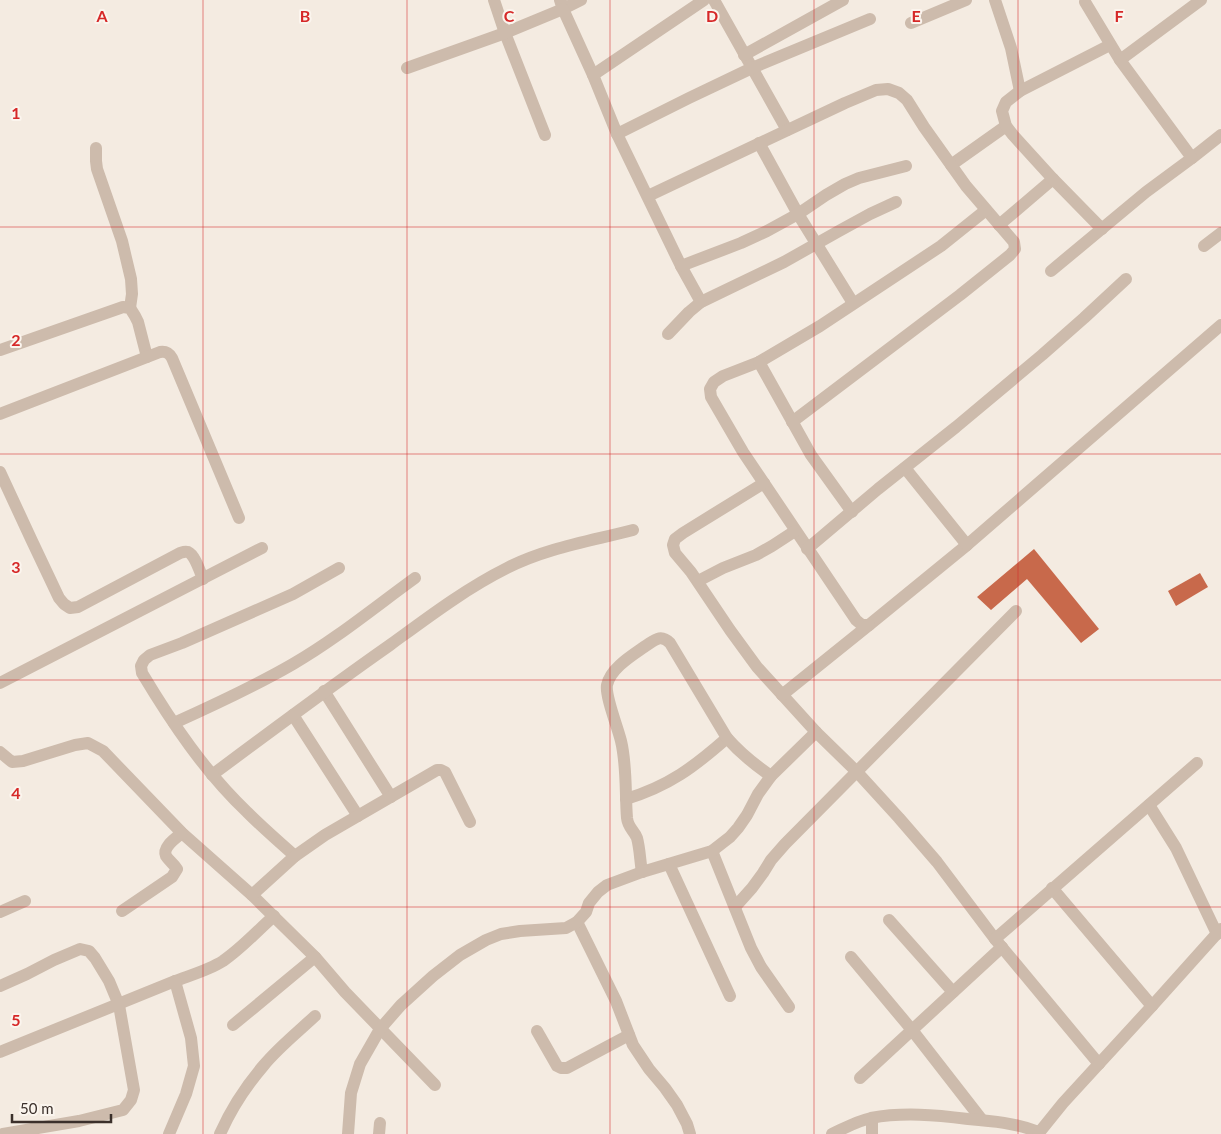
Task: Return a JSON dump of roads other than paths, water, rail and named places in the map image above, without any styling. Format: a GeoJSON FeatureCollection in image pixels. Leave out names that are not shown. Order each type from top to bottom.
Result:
{"type":"FeatureCollection","features":[{"type":"Feature","properties":{"kind":"street"},"geometry":{"type":"LineString","coordinates":[[494,0],[545,135]]}},
{"type":"Feature","properties":{"kind":"street"},"geometry":{"type":"LineString","coordinates":[[407,68],[505,33],[562,5],[581,0]]}},
{"type":"Feature","properties":{"kind":"street"},"geometry":{"type":"LineString","coordinates":[[593,75],[704,0]]}},
{"type":"Feature","properties":{"kind":"street"},"geometry":{"type":"LineString","coordinates":[[714,0],[788,130]]}},
{"type":"Feature","properties":{"kind":"street"},"geometry":{"type":"LineString","coordinates":[[744,55],[843,0]]}},
{"type":"Feature","properties":{"kind":"street"},"geometry":{"type":"LineString","coordinates":[[911,23],[966,0]]}},
{"type":"Feature","properties":{"kind":"street"},"geometry":{"type":"LineString","coordinates":[[995,0],[1011,48],[1020,92]]}},
{"type":"Feature","properties":{"kind":"street"},"geometry":{"type":"LineString","coordinates":[[1120,60],[1201,0]]}},
{"type":"Feature","properties":{"kind":"street"},"geometry":{"type":"LineString","coordinates":[[1085,1],[1120,60],[1192,158]]}},
{"type":"Feature","properties":{"kind":"street"},"geometry":{"type":"LineString","coordinates":[[562,5],[617,134],[681,266],[701,302]]}},
{"type":"Feature","properties":{"kind":"street"},"geometry":{"type":"LineString","coordinates":[[617,134],[752,68],[870,20]]}},
{"type":"Feature","properties":{"kind":"street"},"geometry":{"type":"LineString","coordinates":[[1102,228],[1027,151],[1006,126],[1002,111],[1006,102],[1020,92],[1110,45]]}},
{"type":"Feature","properties":{"kind":"street"},"geometry":{"type":"LineString","coordinates":[[648,196],[845,103],[876,90],[888,89],[898,93],[907,100],[966,186],[1014,242],[1015,250],[1010,255],[792,422]]}},
{"type":"Feature","properties":{"kind":"street"},"geometry":{"type":"LineString","coordinates":[[951,165],[1006,126]]}},
{"type":"Feature","properties":{"kind":"street"},"geometry":{"type":"LineString","coordinates":[[1051,271],[1146,192],[1221,135]]}},
{"type":"Feature","properties":{"kind":"street"},"geometry":{"type":"LineString","coordinates":[[759,143],[798,214],[853,303]]}},
{"type":"Feature","properties":{"kind":"street"},"geometry":{"type":"LineString","coordinates":[[96,148],[97,169],[122,241],[131,279],[132,294],[130,308],[138,322],[147,357]]}},
{"type":"Feature","properties":{"kind":"street"},"geometry":{"type":"LineString","coordinates":[[681,266],[767,231],[845,184],[859,178],[906,166]]}},
{"type":"Feature","properties":{"kind":"street"},"geometry":{"type":"LineString","coordinates":[[999,225],[1053,179]]}},
{"type":"Feature","properties":{"kind":"street"},"geometry":{"type":"LineString","coordinates":[[668,334],[701,302],[748,280],[896,202]]}},
{"type":"Feature","properties":{"kind":"street"},"geometry":{"type":"LineString","coordinates":[[869,625],[862,625],[856,620],[807,549],[743,452],[711,397],[710,389],[714,382],[723,376],[759,362],[820,326],[941,246],[986,210]]}},
{"type":"Feature","properties":{"kind":"street"},"geometry":{"type":"LineString","coordinates":[[1204,246],[1221,233]]}},
{"type":"Feature","properties":{"kind":"street"},"geometry":{"type":"LineString","coordinates":[[807,549],[1042,355],[1126,279]]}},
{"type":"Feature","properties":{"kind":"street"},"geometry":{"type":"LineString","coordinates":[[0,350],[123,307],[130,308]]}},
{"type":"Feature","properties":{"kind":"street"},"geometry":{"type":"LineString","coordinates":[[782,695],[967,545],[1221,325]]}},
{"type":"Feature","properties":{"kind":"street"},"geometry":{"type":"LineString","coordinates":[[0,414],[165,351],[172,358],[239,518]]}},
{"type":"Feature","properties":{"kind":"street"},"geometry":{"type":"LineString","coordinates":[[759,362],[811,455],[852,512]]}},
{"type":"Feature","properties":{"kind":"street"},"geometry":{"type":"LineString","coordinates":[[905,468],[967,545]]}},
{"type":"Feature","properties":{"kind":"street"},"geometry":{"type":"LineString","coordinates":[[0,472],[59,598],[70,608],[78,607],[185,551],[190,552],[193,556],[203,579]]}},
{"type":"Feature","properties":{"kind":"street"},"geometry":{"type":"LineString","coordinates":[[764,483],[675,539],[673,545],[676,553],[698,581],[740,645],[757,667],[816,732],[857,772],[937,862],[999,943],[1099,1064]]}},
{"type":"Feature","properties":{"kind":"street"},"geometry":{"type":"LineString","coordinates":[[212,775],[432,614],[507,567],[548,551],[634,530]]}},
{"type":"Feature","properties":{"kind":"street"},"geometry":{"type":"LineString","coordinates":[[698,581],[723,568],[756,555],[796,531]]}},
{"type":"Feature","properties":{"kind":"street"},"geometry":{"type":"LineString","coordinates":[[0,683],[262,548]]}},
{"type":"Feature","properties":{"kind":"street"},"geometry":{"type":"LineString","coordinates":[[295,856],[246,811],[212,775],[174,723],[142,673],[141,666],[150,655],[182,643],[293,594],[339,568]]}},
{"type":"Feature","properties":{"kind":"street"},"geometry":{"type":"LineString","coordinates":[[174,723],[221,702],[294,663],[322,646],[415,578]]}},
{"type":"Feature","properties":{"kind":"street"},"geometry":{"type":"LineString","coordinates":[[735,907],[752,888],[771,860],[785,844],[1016,611]]}},
{"type":"Feature","properties":{"kind":"street"},"geometry":{"type":"LineString","coordinates":[[642,872],[637,838],[631,830],[627,819],[624,760],[621,742],[607,693],[607,684],[612,675],[630,657],[660,637],[665,638],[670,643],[727,738],[754,764],[771,776]]}},
{"type":"Feature","properties":{"kind":"street"},"geometry":{"type":"LineString","coordinates":[[324,692],[391,797]]}},
{"type":"Feature","properties":{"kind":"street"},"geometry":{"type":"LineString","coordinates":[[293,715],[358,816]]}},
{"type":"Feature","properties":{"kind":"street"},"geometry":{"type":"LineString","coordinates":[[348,1134],[351,1093],[360,1064],[380,1029],[401,1005],[433,976],[460,955],[501,934],[566,928],[577,922],[586,912],[589,903],[607,885],[642,872],[712,851],[738,828],[771,776],[816,732]]}},
{"type":"Feature","properties":{"kind":"street"},"geometry":{"type":"LineString","coordinates":[[626,799],[667,783],[687,771],[727,738]]}},
{"type":"Feature","properties":{"kind":"street"},"geometry":{"type":"LineString","coordinates":[[0,752],[12,762],[23,761],[75,744],[88,743],[103,751],[182,833],[252,895],[315,957],[345,992],[435,1085]]}},
{"type":"Feature","properties":{"kind":"street"},"geometry":{"type":"LineString","coordinates":[[860,1078],[953,992],[1052,888],[1197,763]]}},
{"type":"Feature","properties":{"kind":"street"},"geometry":{"type":"LineString","coordinates":[[252,895],[295,856],[325,835],[437,770],[445,772],[470,822]]}},
{"type":"Feature","properties":{"kind":"street"},"geometry":{"type":"LineString","coordinates":[[832,1134],[853,1123],[872,1118],[906,1115],[935,1115],[1011,1123],[1024,1126],[1039,1133],[1063,1103],[1219,931],[1176,848],[1149,805]]}},
{"type":"Feature","properties":{"kind":"street"},"geometry":{"type":"LineString","coordinates":[[122,911],[172,877],[176,869],[175,865],[166,855],[165,850],[182,833]]}},
{"type":"Feature","properties":{"kind":"street"},"geometry":{"type":"LineString","coordinates":[[712,851],[760,967],[789,1007]]}},
{"type":"Feature","properties":{"kind":"street"},"geometry":{"type":"LineString","coordinates":[[669,864],[730,996]]}},
{"type":"Feature","properties":{"kind":"street"},"geometry":{"type":"LineString","coordinates":[[1052,888],[1152,1006]]}},
{"type":"Feature","properties":{"kind":"street"},"geometry":{"type":"LineString","coordinates":[[0,912],[25,901]]}},
{"type":"Feature","properties":{"kind":"street"},"geometry":{"type":"LineString","coordinates":[[0,1052],[221,962],[241,948],[274,916]]}},
{"type":"Feature","properties":{"kind":"street"},"geometry":{"type":"LineString","coordinates":[[889,920],[953,992]]}},
{"type":"Feature","properties":{"kind":"street"},"geometry":{"type":"LineString","coordinates":[[577,922],[616,1001],[633,1045],[677,1105],[690,1134]]}},
{"type":"Feature","properties":{"kind":"street"},"geometry":{"type":"LineString","coordinates":[[0,986],[54,960],[80,950],[89,951],[109,981],[119,1004],[134,1090],[131,1100],[123,1110],[79,1121],[3,1134],[0,1127]]}},
{"type":"Feature","properties":{"kind":"street"},"geometry":{"type":"LineString","coordinates":[[233,1025],[315,957]]}},
{"type":"Feature","properties":{"kind":"street"},"geometry":{"type":"LineString","coordinates":[[852,957],[982,1120]]}},
{"type":"Feature","properties":{"kind":"street"},"geometry":{"type":"LineString","coordinates":[[169,1134],[186,1094],[194,1066],[191,1038],[175,981]]}},
{"type":"Feature","properties":{"kind":"street"},"geometry":{"type":"LineString","coordinates":[[220,1134],[241,1095],[265,1064],[315,1016]]}},
{"type":"Feature","properties":{"kind":"street"},"geometry":{"type":"LineString","coordinates":[[537,1031],[557,1066],[561,1068],[566,1068],[629,1035]]}},
{"type":"Feature","properties":{"kind":"street"},"geometry":{"type":"LineString","coordinates":[[872,1118],[872,1134]]}}]}
